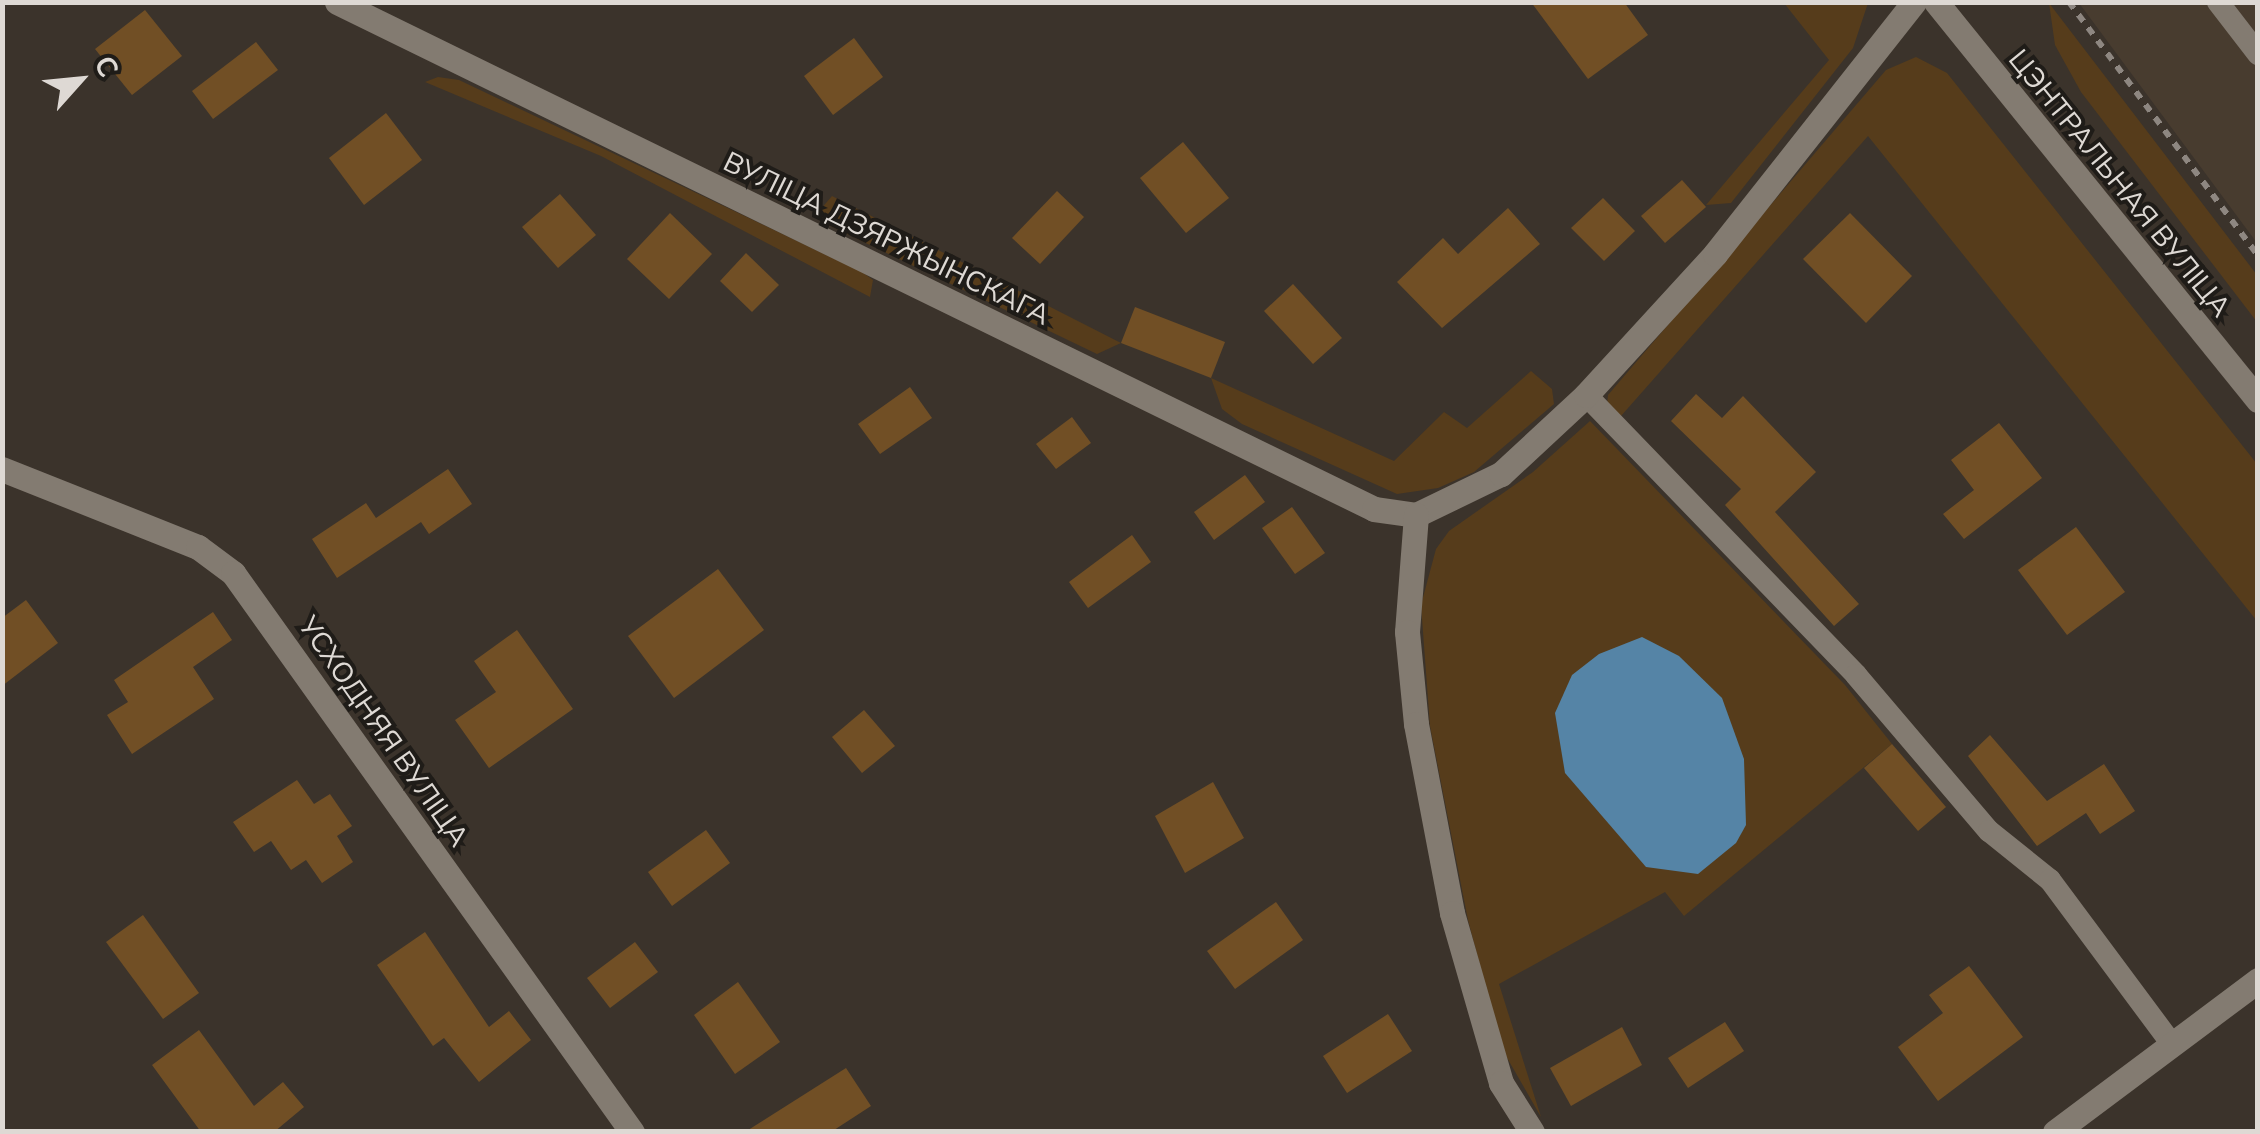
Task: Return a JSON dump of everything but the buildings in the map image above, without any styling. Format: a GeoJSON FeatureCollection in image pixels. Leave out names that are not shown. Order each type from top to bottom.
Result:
{"type":"FeatureCollection","features":[{"type":"Feature","properties":{"kind":"street","name":"ВУЛІЦА ДЗЯРЖЫНСКАГА"},"geometry":{"type":"LineString","coordinates":[[336,2],[1374,508],[1416,515]]}},
{"type":"Feature","properties":{"kind":"street"},"geometry":{"type":"LineString","coordinates":[[1532,1132],[1501,1084],[1452,913],[1423,762],[1408,632],[1416,515],[1501,474],[1586,395],[1715,254],[1914,2]]}},
{"type":"Feature","properties":{"kind":"street","name":"ЦЭНТРАЛЬНАЯ ВУЛІЦА"},"geometry":{"type":"LineString","coordinates":[[1936,2],[2258,400]]}},
{"type":"Feature","properties":{"kind":"street","name":"УСХОДНЯЯ ВУЛІЦА"},"geometry":{"type":"LineString","coordinates":[[2,469],[198,547],[233,573],[632,1132]]}},
{"type":"Feature","properties":{"kind":"street"},"geometry":{"type":"LineString","coordinates":[[2055,1132],[2258,980]]}},
{"type":"Feature","properties":{"kind":"lane"},"geometry":{"type":"LineString","coordinates":[[2218,2],[2258,54]]}},
{"type":"Feature","properties":{"kind":"lane"},"geometry":{"type":"LineString","coordinates":[[1586,395],[1856,675],[1989,831],[2050,880],[2172,1044]]}},
{"type":"Feature","properties":{"kind":"path"},"geometry":{"type":"LineString","coordinates":[[2068,2],[2258,256]]}},
{"type":"Feature","properties":{"kind":"shaded area"},"geometry":{"type":"Polygon","coordinates":[[[1784,3],[1868,3],[1853,48],[1731,203],[1706,205],[1829,60],[1784,3]]]}},
{"type":"Feature","properties":{"kind":"shaded area"},"geometry":{"type":"Polygon","coordinates":[[[2049,3],[2257,275],[2257,322],[2081,92],[2055,45],[2049,3]]]}},
{"type":"Feature","properties":{"kind":"shaded area"},"geometry":{"type":"Polygon","coordinates":[[[2079,3],[2257,3],[2257,243],[2079,3]]]}},
{"type":"Feature","properties":{"kind":"shaded area"},"geometry":{"type":"Polygon","coordinates":[[[1916,57],[1947,73],[2257,464],[2257,621],[1868,136],[1621,416],[1607,405],[1608,395],[1886,70],[1916,57]]]}},
{"type":"Feature","properties":{"kind":"shaded area"},"geometry":{"type":"Polygon","coordinates":[[[438,77],[459,80],[862,272],[873,280],[870,297],[601,156],[425,82],[438,77]]]}},
{"type":"Feature","properties":{"kind":"shaded area"},"geometry":{"type":"Polygon","coordinates":[[[832,196],[1121,343],[1097,354],[822,222],[820,210],[832,196]]]}},
{"type":"Feature","properties":{"kind":"shaded area"},"geometry":{"type":"Polygon","coordinates":[[[1531,371],[1552,389],[1554,404],[1474,472],[1438,488],[1397,494],[1242,424],[1222,409],[1211,378],[1394,461],[1444,412],[1467,428],[1531,371]]]}},
{"type":"Feature","properties":{"kind":"shaded area"},"geometry":{"type":"Polygon","coordinates":[[[1590,421],[1845,685],[1892,744],[1684,916],[1665,892],[1499,984],[1541,1117],[1502,1049],[1468,920],[1430,726],[1421,605],[1436,549],[1449,531],[1533,472],[1590,421]]]}},
{"type":"Feature","properties":{"kind":"water"},"geometry":{"type":"Polygon","coordinates":[[[1642,637],[1679,656],[1722,698],[1744,759],[1746,825],[1736,843],[1698,874],[1646,867],[1565,773],[1555,713],[1572,675],[1599,654],[1642,637]]]}}]}
